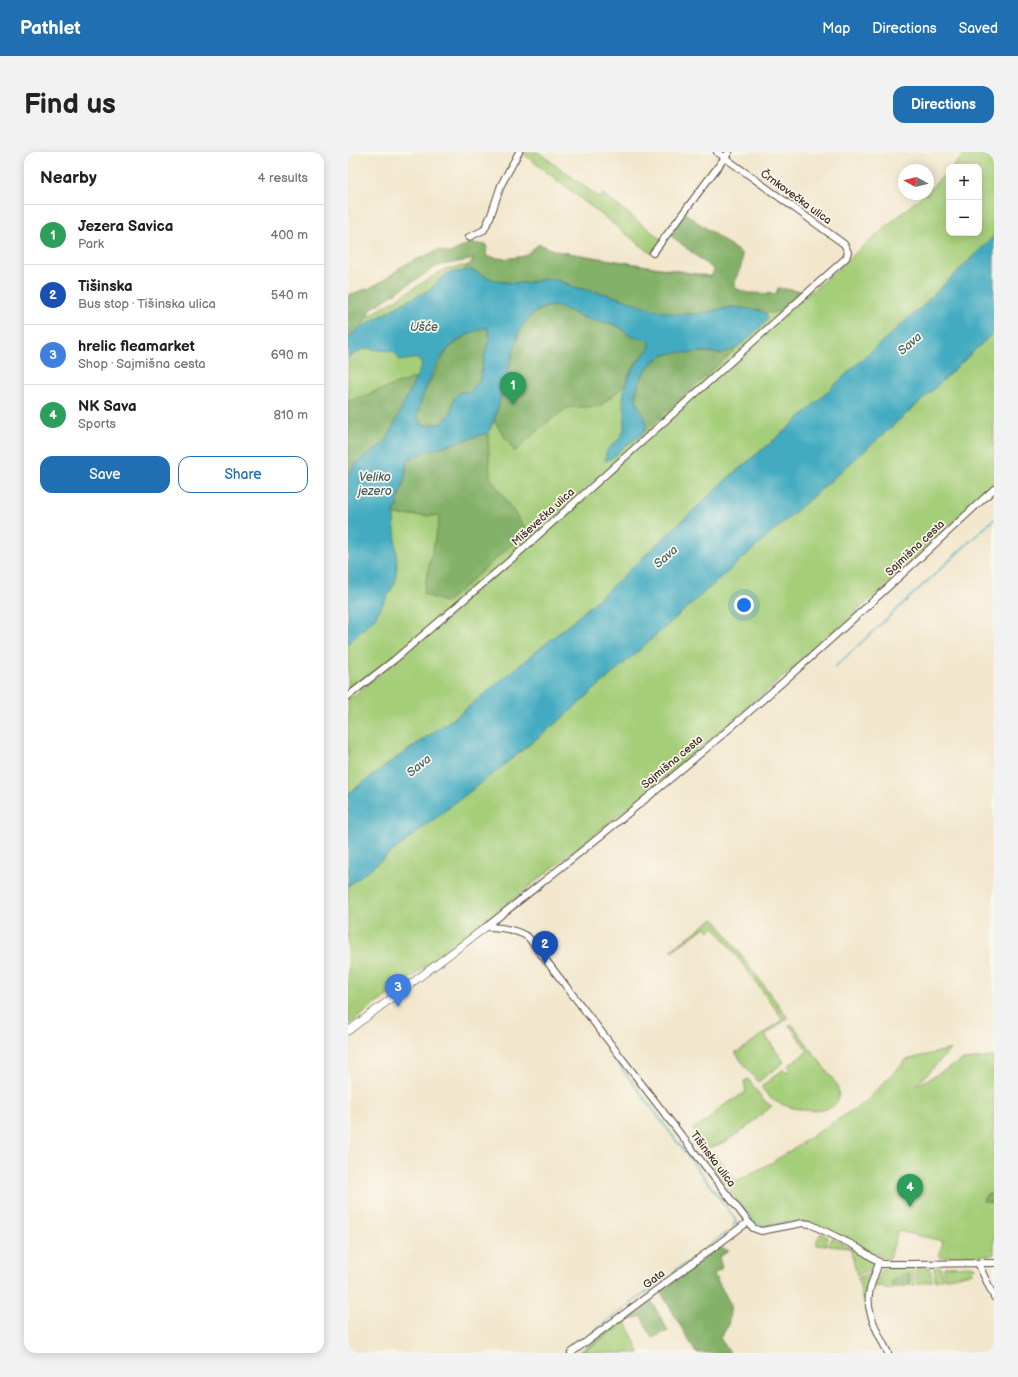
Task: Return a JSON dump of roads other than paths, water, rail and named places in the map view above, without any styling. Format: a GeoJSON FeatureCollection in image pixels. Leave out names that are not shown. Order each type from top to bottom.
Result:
{"type":"FeatureCollection","features":[{"type":"Feature","properties":{"kind":"street"},"geometry":{"type":"LineString","coordinates":[[469,237],[484,230],[491,215],[501,185],[519,152]]}},
{"type":"Feature","properties":{"kind":"street","name":"Črnkovečka ulica"},"geometry":{"type":"LineString","coordinates":[[717,152],[727,155],[844,244],[848,252],[846,258]]}},
{"type":"Feature","properties":{"kind":"street"},"geometry":{"type":"LineString","coordinates":[[653,253],[727,155]]}},
{"type":"Feature","properties":{"kind":"street","name":"Miševečka ulica"},"geometry":{"type":"LineString","coordinates":[[348,696],[394,660],[514,557],[846,258]]}},
{"type":"Feature","properties":{"kind":"street","name":"Sajmišna cesta"},"geometry":{"type":"LineString","coordinates":[[348,1031],[486,927],[631,812],[885,591],[994,489]]}},
{"type":"Feature","properties":{"kind":"street","name":"Tišinska ulica"},"geometry":{"type":"LineString","coordinates":[[486,927],[512,930],[520,932],[528,937],[672,1121],[753,1228],[761,1231],[803,1223],[810,1224],[855,1246],[879,1262],[885,1264],[994,1263]]}},
{"type":"Feature","properties":{"kind":"street","name":"Gata"},"geometry":{"type":"LineString","coordinates":[[571,1353],[748,1222]]}},
{"type":"Feature","properties":{"kind":"street"},"geometry":{"type":"LineString","coordinates":[[879,1262],[868,1300],[873,1321],[888,1353]]}},
{"type":"Feature","properties":{"kind":"street"},"geometry":{"type":"LineString","coordinates":[[978,1263],[994,1297]]}},
{"type":"Feature","properties":{"kind":"water","name":"Sava"},"geometry":{"type":"Polygon","coordinates":[[[994,236],[994,332],[923,399],[560,720],[348,886],[348,794],[461,713],[571,623],[728,478],[792,425],[859,362],[919,309],[994,236]]]}},
{"type":"Feature","properties":{"kind":"water","name":"Ušće"},"geometry":{"type":"Polygon","coordinates":[[[471,270],[496,281],[514,283],[526,283],[545,279],[558,280],[577,288],[607,294],[652,309],[675,314],[696,314],[732,307],[757,310],[766,313],[767,318],[766,322],[748,339],[738,347],[727,352],[673,353],[663,355],[654,361],[641,377],[635,396],[637,404],[644,415],[646,427],[642,434],[606,461],[605,457],[607,451],[619,440],[624,429],[625,413],[623,401],[625,385],[631,372],[650,347],[650,342],[631,336],[614,324],[585,318],[555,306],[546,307],[532,315],[519,332],[494,421],[488,433],[425,452],[407,461],[405,477],[394,515],[397,564],[395,583],[375,618],[348,644],[348,476],[355,464],[386,442],[422,365],[417,358],[400,361],[395,352],[365,348],[348,358],[348,338],[361,327],[429,290],[447,273],[471,270]],[[487,327],[483,328],[460,339],[447,350],[432,373],[422,398],[417,415],[422,425],[442,424],[451,412],[454,398],[460,392],[470,392],[480,379],[485,353],[490,338],[487,327]]]}},
{"type":"Feature","properties":{"kind":"waterway"},"geometry":{"type":"LineString","coordinates":[[835,667],[994,519]]}},
{"type":"Feature","properties":{"kind":"waterway"},"geometry":{"type":"LineString","coordinates":[[617,1062],[733,1216],[736,1222],[733,1226]]}},
{"type":"Feature","properties":{"kind":"waterway"},"geometry":{"type":"LineString","coordinates":[[739,1203],[749,1217],[756,1223],[765,1226],[772,1226]]}},
{"type":"Feature","properties":{"kind":"waterway"},"geometry":{"type":"LineString","coordinates":[[776,1225],[787,1223]]}},
{"type":"Feature","properties":{"kind":"waterway"},"geometry":{"type":"LineString","coordinates":[[704,1250],[727,1232]]}},
{"type":"Feature","properties":{"kind":"waterway"},"geometry":{"type":"LineString","coordinates":[[673,1272],[697,1255]]}},
{"type":"Feature","properties":{"kind":"waterway"},"geometry":{"type":"LineString","coordinates":[[564,1353],[667,1277]]}},
{"type":"Feature","properties":{"kind":"place","name":"Jezera Savica"},"geometry":{"type":"Point","coordinates":[513,405]}},
{"type":"Feature","properties":{"kind":"place","name":"Tišinska"},"geometry":{"type":"Point","coordinates":[545,964]}},
{"type":"Feature","properties":{"kind":"place","name":"hrelic fleamarket"},"geometry":{"type":"Point","coordinates":[398,1007]}},
{"type":"Feature","properties":{"kind":"place","name":"NK Sava"},"geometry":{"type":"Point","coordinates":[910,1207]}},
{"type":"Feature","properties":{"kind":"water label","name":"Veliko jezero"},"geometry":{"type":"Point","coordinates":[375,484]}}]}
